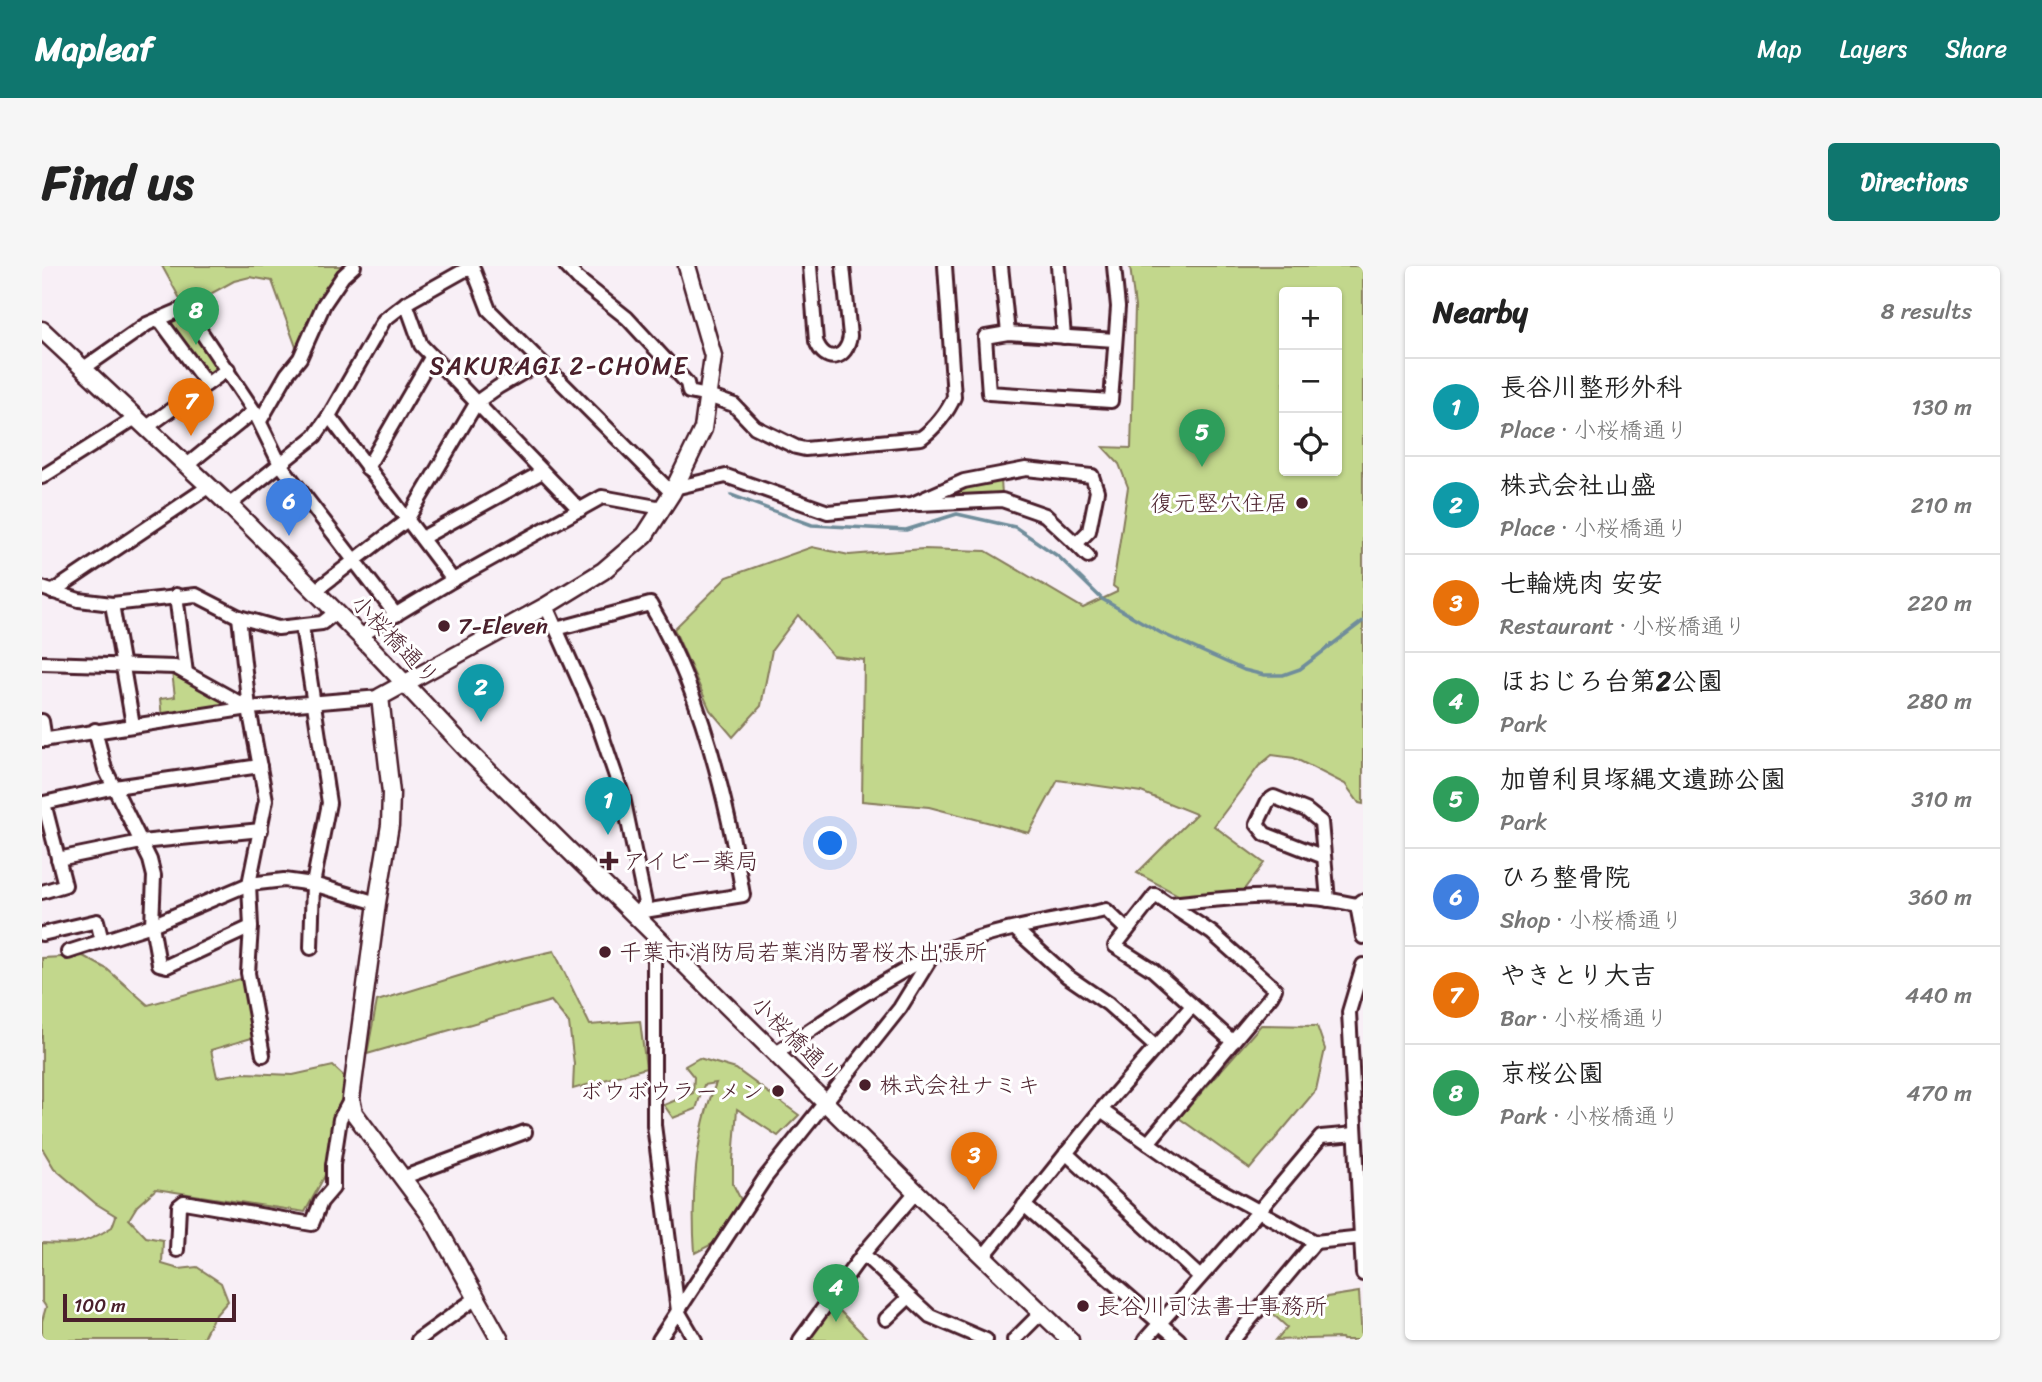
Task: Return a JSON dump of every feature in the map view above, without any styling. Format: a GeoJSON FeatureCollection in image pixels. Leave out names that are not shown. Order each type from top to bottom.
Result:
{"type":"FeatureCollection","features":[{"type":"Feature","properties":{"kind":"street"},"geometry":{"type":"LineString","coordinates":[[186,466],[257,416],[300,358],[324,304],[343,276],[355,266]]}},
{"type":"Feature","properties":{"kind":"street"},"geometry":{"type":"LineString","coordinates":[[229,505],[315,436],[384,320],[406,303],[472,266],[489,310],[673,490]]}},
{"type":"Feature","properties":{"kind":"street"},"geometry":{"type":"LineString","coordinates":[[566,266],[626,318],[687,383],[688,392],[734,405],[755,427],[805,449],[921,438],[951,405],[954,397],[945,266]]}},
{"type":"Feature","properties":{"kind":"street"},"geometry":{"type":"LineString","coordinates":[[42,721],[43,740],[249,708],[380,697],[547,606],[603,571],[645,535],[673,490],[703,429],[713,356],[687,266]]}},
{"type":"Feature","properties":{"kind":"street"},"geometry":{"type":"LineString","coordinates":[[810,266],[816,341],[825,355],[834,357],[849,347],[844,266]]}},
{"type":"Feature","properties":{"kind":"street"},"geometry":{"type":"LineString","coordinates":[[1001,266],[1008,333]]}},
{"type":"Feature","properties":{"kind":"street"},"geometry":{"type":"LineString","coordinates":[[1058,266],[1064,337]]}},
{"type":"Feature","properties":{"kind":"street"},"geometry":{"type":"LineString","coordinates":[[1114,266],[1118,307],[1111,401],[989,393],[985,337],[1008,333],[1115,340]]}},
{"type":"Feature","properties":{"kind":"street"},"geometry":{"type":"LineString","coordinates":[[406,303],[421,345],[580,510]]}},
{"type":"Feature","properties":{"kind":"street"},"geometry":{"type":"LineString","coordinates":[[84,368],[147,324],[184,308],[228,369],[257,416],[280,464],[396,615]]}},
{"type":"Feature","properties":{"kind":"street"},"geometry":{"type":"LineString","coordinates":[[159,318],[207,384]]}},
{"type":"Feature","properties":{"kind":"street","name":"小桜橋通り"},"geometry":{"type":"LineString","coordinates":[[42,330],[229,505],[360,636],[474,757],[1070,1340]]}},
{"type":"Feature","properties":{"kind":"street"},"geometry":{"type":"LineString","coordinates":[[367,468],[432,356]]}},
{"type":"Feature","properties":{"kind":"street"},"geometry":{"type":"LineString","coordinates":[[315,591],[407,520],[477,402],[541,362]]}},
{"type":"Feature","properties":{"kind":"street"},"geometry":{"type":"LineString","coordinates":[[42,477],[142,422],[228,369]]}},
{"type":"Feature","properties":{"kind":"street"},"geometry":{"type":"LineString","coordinates":[[329,416],[453,580]]}},
{"type":"Feature","properties":{"kind":"street"},"geometry":{"type":"LineString","coordinates":[[912,504],[964,481],[1026,469],[1092,476],[1097,491],[1089,531],[1076,544]]}},
{"type":"Feature","properties":{"kind":"street"},"geometry":{"type":"LineString","coordinates":[[422,538],[542,471]]}},
{"type":"Feature","properties":{"kind":"street"},"geometry":{"type":"LineString","coordinates":[[673,490],[726,476],[828,512],[912,504],[1002,500],[1045,515],[1088,556]]}},
{"type":"Feature","properties":{"kind":"street"},"geometry":{"type":"LineString","coordinates":[[47,590],[208,487]]}},
{"type":"Feature","properties":{"kind":"street"},"geometry":{"type":"LineString","coordinates":[[360,636],[453,580],[602,497],[663,508]]}},
{"type":"Feature","properties":{"kind":"street"},"geometry":{"type":"LineString","coordinates":[[47,590],[79,600],[111,604],[196,594],[239,617],[278,628],[322,623],[336,612]]}},
{"type":"Feature","properties":{"kind":"street"},"geometry":{"type":"LineString","coordinates":[[176,595],[186,673]]}},
{"type":"Feature","properties":{"kind":"street"},"geometry":{"type":"LineString","coordinates":[[111,604],[133,725]]}},
{"type":"Feature","properties":{"kind":"street"},"geometry":{"type":"LineString","coordinates":[[556,629],[650,604],[666,632],[697,709],[732,824],[743,895],[637,914]]}},
{"type":"Feature","properties":{"kind":"street"},"geometry":{"type":"LineString","coordinates":[[547,606],[597,721],[623,797],[645,904],[637,914]]}},
{"type":"Feature","properties":{"kind":"street"},"geometry":{"type":"LineString","coordinates":[[239,617],[249,708],[266,800],[249,884],[251,927],[248,973],[263,1055]]}},
{"type":"Feature","properties":{"kind":"street"},"geometry":{"type":"LineString","coordinates":[[302,626],[329,803],[313,884],[312,948]]}},
{"type":"Feature","properties":{"kind":"street"},"geometry":{"type":"LineString","coordinates":[[42,663],[175,667],[249,708]]}},
{"type":"Feature","properties":{"kind":"street"},"geometry":{"type":"LineString","coordinates":[[380,697],[391,793],[390,825],[351,1099],[354,1113],[431,1216],[499,1340]]}},
{"type":"Feature","properties":{"kind":"street"},"geometry":{"type":"LineString","coordinates":[[95,730],[105,769],[150,860],[153,876],[152,925],[159,964],[167,966],[251,927]]}},
{"type":"Feature","properties":{"kind":"street"},"geometry":{"type":"LineString","coordinates":[[42,892],[65,885],[44,803],[115,787],[260,766]]}},
{"type":"Feature","properties":{"kind":"street"},"geometry":{"type":"LineString","coordinates":[[1324,857],[1265,834],[1257,824],[1268,801],[1275,797],[1306,810],[1321,822],[1328,900]]}},
{"type":"Feature","properties":{"kind":"street"},"geometry":{"type":"LineString","coordinates":[[58,859],[141,842],[261,830]]}},
{"type":"Feature","properties":{"kind":"street"},"geometry":{"type":"LineString","coordinates":[[68,952],[152,925],[249,884],[284,880],[313,884],[377,903]]}},
{"type":"Feature","properties":{"kind":"street"},"geometry":{"type":"LineString","coordinates":[[1148,1143],[1233,1042],[1275,989],[1212,933],[1156,895],[1115,947],[1153,971],[1233,1042]]}},
{"type":"Feature","properties":{"kind":"street"},"geometry":{"type":"LineString","coordinates":[[1169,904],[1252,897],[1360,902],[1363,937]]}},
{"type":"Feature","properties":{"kind":"street"},"geometry":{"type":"LineString","coordinates":[[776,1053],[880,985],[958,945],[1015,929],[1106,910],[1128,930]]}},
{"type":"Feature","properties":{"kind":"street"},"geometry":{"type":"LineString","coordinates":[[42,934],[96,920],[102,941]]}},
{"type":"Feature","properties":{"kind":"street"},"geometry":{"type":"LineString","coordinates":[[1015,929],[1067,976],[1108,1004],[1156,1047]]}},
{"type":"Feature","properties":{"kind":"street"},"geometry":{"type":"LineString","coordinates":[[659,940],[654,963],[654,1125],[678,1311],[695,1340]]}},
{"type":"Feature","properties":{"kind":"street"},"geometry":{"type":"LineString","coordinates":[[659,1340],[765,1178],[900,1008],[932,956]]}},
{"type":"Feature","properties":{"kind":"street"},"geometry":{"type":"LineString","coordinates":[[1363,965],[1349,1012],[1363,1274]]}},
{"type":"Feature","properties":{"kind":"street"},"geometry":{"type":"LineString","coordinates":[[983,1257],[1101,1110],[1192,1006]]}},
{"type":"Feature","properties":{"kind":"street"},"geometry":{"type":"LineString","coordinates":[[1349,1012],[1363,1014]]}},
{"type":"Feature","properties":{"kind":"street"},"geometry":{"type":"LineString","coordinates":[[177,1250],[179,1206],[184,1202],[312,1224],[321,1202],[333,1188],[333,1165],[340,1119],[351,1099]]}},
{"type":"Feature","properties":{"kind":"street"},"geometry":{"type":"LineString","coordinates":[[1101,1110],[1195,1176],[1315,1242],[1362,1237]]}},
{"type":"Feature","properties":{"kind":"street"},"geometry":{"type":"LineString","coordinates":[[401,1178],[525,1132]]}},
{"type":"Feature","properties":{"kind":"street"},"geometry":{"type":"LineString","coordinates":[[1145,1340],[1321,1137],[1355,1134]]}},
{"type":"Feature","properties":{"kind":"street"},"geometry":{"type":"LineString","coordinates":[[1066,1153],[1199,1276]]}},
{"type":"Feature","properties":{"kind":"street"},"geometry":{"type":"LineString","coordinates":[[800,1340],[863,1254],[916,1192]]}},
{"type":"Feature","properties":{"kind":"street"},"geometry":{"type":"LineString","coordinates":[[1024,1205],[1179,1340]]}},
{"type":"Feature","properties":{"kind":"street"},"geometry":{"type":"LineString","coordinates":[[1233,1340],[1315,1242]]}},
{"type":"Feature","properties":{"kind":"street"},"geometry":{"type":"LineString","coordinates":[[863,1254],[930,1316],[986,1340]]}},
{"type":"Feature","properties":{"kind":"street"},"geometry":{"type":"LineString","coordinates":[[418,1340],[476,1298]]}},
{"type":"Feature","properties":{"kind":"street"},"geometry":{"type":"LineString","coordinates":[[886,1319],[908,1298]]}},
{"type":"Feature","properties":{"kind":"street"},"geometry":{"type":"LineString","coordinates":[[1014,1340],[1041,1313]]}},
{"type":"Feature","properties":{"kind":"green space"},"geometry":{"type":"Polygon","coordinates":[[[162,266],[354,266],[343,276],[300,358],[272,281],[250,277],[234,281],[185,308],[162,266]]]}},
{"type":"Feature","properties":{"kind":"green space"},"geometry":{"type":"Polygon","coordinates":[[[1130,266],[1363,266],[1363,804],[1359,803],[1345,784],[1294,758],[1272,755],[1259,766],[1214,826],[1264,863],[1242,892],[1178,895],[1137,873],[1196,814],[1141,792],[1058,780],[1029,833],[929,807],[862,801],[864,660],[833,656],[798,615],[772,650],[761,706],[733,737],[710,710],[674,629],[727,577],[812,547],[849,555],[923,549],[986,551],[1083,608],[1117,592],[1113,586],[1128,487],[1119,464],[1103,447],[1131,448],[1135,307],[1130,266]]]}},
{"type":"Feature","properties":{"kind":"green space"},"geometry":{"type":"Polygon","coordinates":[[[180,314],[185,315],[219,369],[212,374],[207,375],[170,325],[169,320],[180,314]]]}},
{"type":"Feature","properties":{"kind":"green space"},"geometry":{"type":"Polygon","coordinates":[[[1001,480],[1002,494],[943,500],[942,495],[968,484],[1001,480]]]}},
{"type":"Feature","properties":{"kind":"green space"},"geometry":{"type":"Polygon","coordinates":[[[172,672],[228,701],[226,707],[162,717],[160,699],[175,697],[172,672]]]}},
{"type":"Feature","properties":{"kind":"green space"},"geometry":{"type":"Polygon","coordinates":[[[554,951],[590,1025],[640,1021],[646,1068],[573,1089],[574,1064],[569,1023],[551,1001],[367,1054],[377,1001],[501,963],[554,951]]]}},
{"type":"Feature","properties":{"kind":"green space"},"geometry":{"type":"Polygon","coordinates":[[[83,956],[107,969],[148,1005],[244,978],[255,1037],[211,1050],[217,1077],[244,1073],[293,1075],[333,1066],[347,1079],[337,1115],[328,1170],[305,1212],[156,1189],[137,1206],[129,1219],[146,1237],[163,1240],[162,1264],[179,1269],[197,1267],[221,1283],[228,1301],[213,1318],[202,1340],[42,1340],[42,1321],[46,1307],[42,1301],[42,1243],[71,1244],[86,1240],[112,1227],[116,1216],[95,1203],[54,1168],[42,1148],[42,958],[83,956]]]}},
{"type":"Feature","properties":{"kind":"green space"},"geometry":{"type":"Polygon","coordinates":[[[1261,1025],[1317,1026],[1325,1049],[1316,1090],[1250,1169],[1179,1118],[1261,1025]]]}},
{"type":"Feature","properties":{"kind":"green space"},"geometry":{"type":"Polygon","coordinates":[[[699,1058],[736,1069],[799,1115],[778,1136],[737,1109],[733,1184],[741,1200],[716,1242],[695,1253],[696,1166],[703,1123],[716,1083],[704,1085],[696,1109],[673,1118],[664,1105],[693,1093],[694,1077],[685,1066],[699,1058]]]}},
{"type":"Feature","properties":{"kind":"green space"},"geometry":{"type":"Polygon","coordinates":[[[1359,1292],[1362,1340],[1276,1340],[1287,1327],[1266,1308],[1275,1298],[1297,1317],[1314,1299],[1359,1292]]]}},
{"type":"Feature","properties":{"kind":"green space"},"geometry":{"type":"Polygon","coordinates":[[[833,1304],[869,1340],[808,1340],[833,1304]]]}},
{"type":"Feature","properties":{"kind":"waterway"},"geometry":{"type":"LineString","coordinates":[[731,495],[812,525],[906,530],[957,514],[1015,527],[1059,557],[1102,599],[1161,633],[1244,670],[1264,675],[1283,675],[1300,669],[1363,621]]}},
{"type":"Feature","properties":{"kind":"place","name":"京桜公園"},"geometry":{"type":"Point","coordinates":[196,345]}},
{"type":"Feature","properties":{"kind":"place","name":"やきとり大吉"},"geometry":{"type":"Point","coordinates":[191,436]}},
{"type":"Feature","properties":{"kind":"place","name":"加曽利貝塚縄文遺跡公園"},"geometry":{"type":"Point","coordinates":[1202,467]}},
{"type":"Feature","properties":{"kind":"place","name":"復元竪穴住居"},"geometry":{"type":"Point","coordinates":[1302,503]}},
{"type":"Feature","properties":{"kind":"place","name":"ひろ整骨院"},"geometry":{"type":"Point","coordinates":[289,536]}},
{"type":"Feature","properties":{"kind":"place","name":"7-Eleven"},"geometry":{"type":"Point","coordinates":[444,626]}},
{"type":"Feature","properties":{"kind":"place","name":"株式会社山盛"},"geometry":{"type":"Point","coordinates":[481,722]}},
{"type":"Feature","properties":{"kind":"place","name":"長谷川整形外科"},"geometry":{"type":"Point","coordinates":[608,835]}},
{"type":"Feature","properties":{"kind":"place","name":"アイビー薬局"},"geometry":{"type":"Point","coordinates":[609,861]}},
{"type":"Feature","properties":{"kind":"place","name":"千葉市消防局若葉消防署桜木出張所"},"geometry":{"type":"Point","coordinates":[605,952]}},
{"type":"Feature","properties":{"kind":"place","name":"株式会社ナミキ"},"geometry":{"type":"Point","coordinates":[865,1085]}},
{"type":"Feature","properties":{"kind":"place","name":"ボウボウラーメン"},"geometry":{"type":"Point","coordinates":[778,1091]}},
{"type":"Feature","properties":{"kind":"place","name":"七輪焼肉 安安"},"geometry":{"type":"Point","coordinates":[974,1190]}},
{"type":"Feature","properties":{"kind":"place","name":"長谷川司法書士事務所"},"geometry":{"type":"Point","coordinates":[1083,1306]}},
{"type":"Feature","properties":{"kind":"place","name":"ほおじろ台第2公園"},"geometry":{"type":"Point","coordinates":[836,1322]}},
{"type":"Feature","properties":{"kind":"district","name":"SAKURAGI 2-CHOME"},"geometry":{"type":"Point","coordinates":[559,366]}}]}
